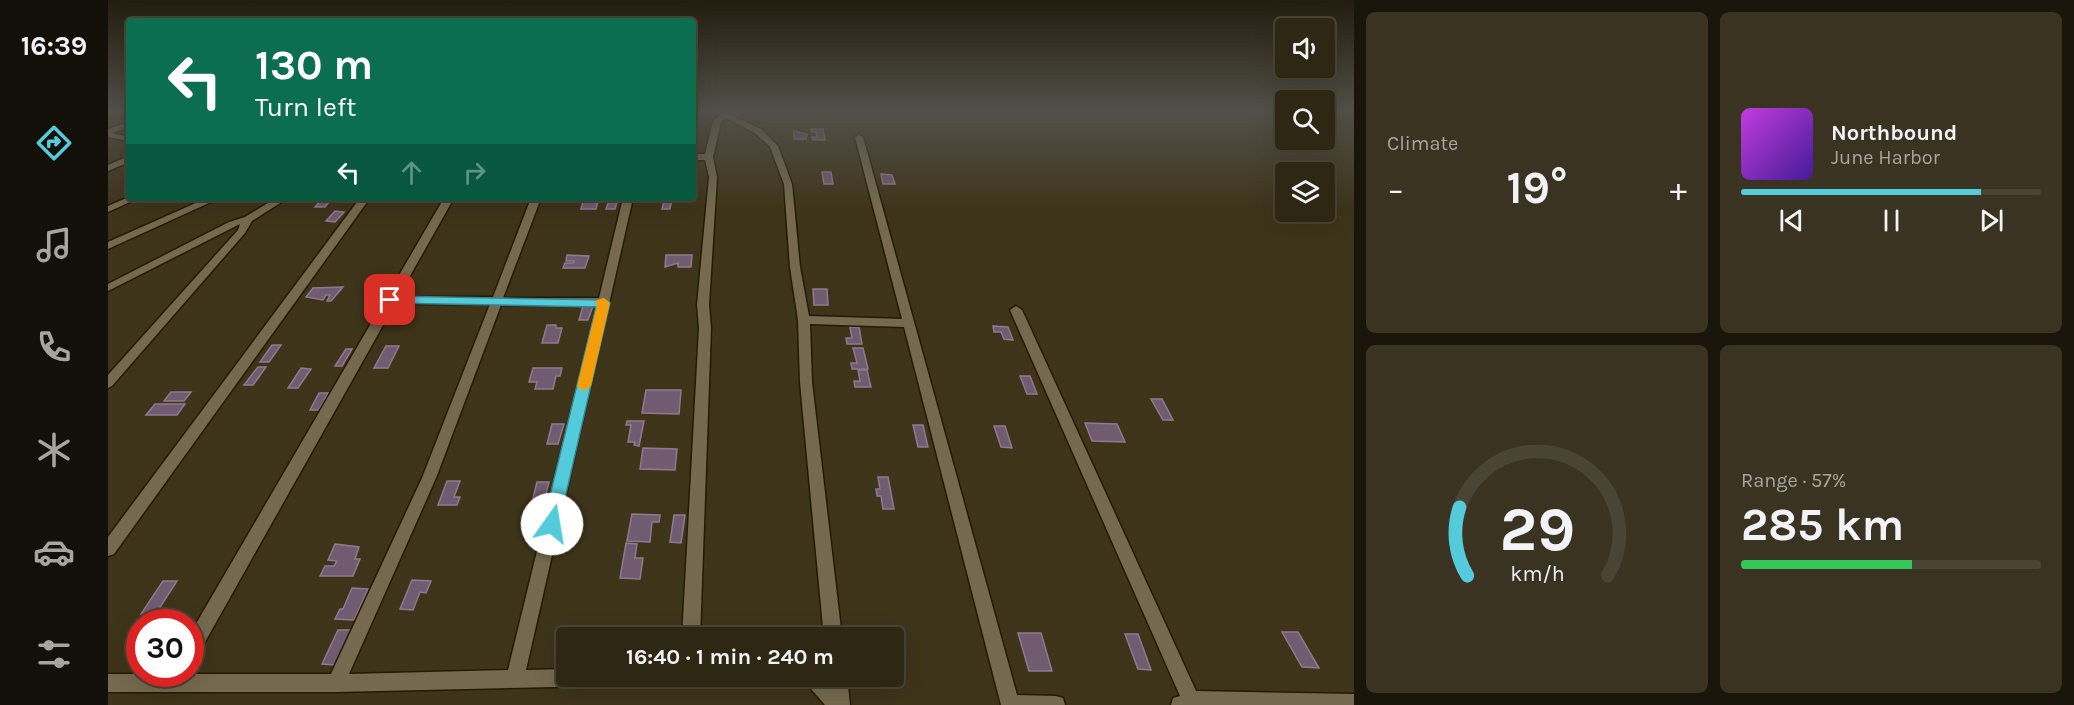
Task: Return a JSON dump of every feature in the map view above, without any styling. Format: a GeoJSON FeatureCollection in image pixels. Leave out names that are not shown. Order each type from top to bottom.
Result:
{"type":"FeatureCollection","features":[{"type":"Feature","properties":{"kind":"street"},"geometry":{"type":"LineString","coordinates":[[691,627],[705,328],[703,305],[713,177],[709,157],[712,144]]}},
{"type":"Feature","properties":{"kind":"street"},"geometry":{"type":"LineString","coordinates":[[772,144],[788,184],[795,267],[804,320],[806,382],[832,627]]}},
{"type":"Feature","properties":{"kind":"street"},"geometry":{"type":"LineString","coordinates":[[861,144],[1010,704],[1056,705]]}},
{"type":"Feature","properties":{"kind":"street"},"geometry":{"type":"LineString","coordinates":[[696,157],[709,157]]}},
{"type":"Feature","properties":{"kind":"street"},"geometry":{"type":"LineString","coordinates":[[108,168],[126,160]]}},
{"type":"Feature","properties":{"kind":"street"},"geometry":{"type":"LineString","coordinates":[[108,209],[127,201]]}},
{"type":"Feature","properties":{"kind":"street"},"geometry":{"type":"LineString","coordinates":[[108,246],[208,201]]}},
{"type":"Feature","properties":{"kind":"street"},"geometry":{"type":"LineString","coordinates":[[108,288],[232,224],[248,219],[278,201]]}},
{"type":"Feature","properties":{"kind":"street"},"geometry":{"type":"LineString","coordinates":[[108,549],[363,201]]}},
{"type":"Feature","properties":{"kind":"street"},"geometry":{"type":"LineString","coordinates":[[204,627],[447,201]]}},
{"type":"Feature","properties":{"kind":"street"},"geometry":{"type":"LineString","coordinates":[[336,682],[429,478],[535,201]]}},
{"type":"Feature","properties":{"kind":"street"},"geometry":{"type":"LineString","coordinates":[[515,679],[627,201]]}},
{"type":"Feature","properties":{"kind":"street"},"geometry":{"type":"LineString","coordinates":[[108,383],[242,231],[248,219]]}},
{"type":"Feature","properties":{"kind":"street"},"geometry":{"type":"LineString","coordinates":[[390,300],[604,303]]}},
{"type":"Feature","properties":{"kind":"street"},"geometry":{"type":"LineString","coordinates":[[1016,310],[1186,703],[1354,703]]}},
{"type":"Feature","properties":{"kind":"street"},"geometry":{"type":"LineString","coordinates":[[804,320],[908,323]]}},
{"type":"Feature","properties":{"kind":"street"},"geometry":{"type":"LineString","coordinates":[[204,679],[336,682],[556,678]]}},
{"type":"Feature","properties":{"kind":"street"},"geometry":{"type":"LineString","coordinates":[[108,683],[126,682]]}},
{"type":"Feature","properties":{"kind":"street"},"geometry":{"type":"LineString","coordinates":[[822,687],[839,705]]}},
{"type":"Feature","properties":{"kind":"street"},"geometry":{"type":"LineString","coordinates":[[838,687],[839,705]]}},
{"type":"Feature","properties":{"kind":"building"},"geometry":{"type":"Polygon","coordinates":[[[822,172],[831,172],[833,184],[824,184],[822,172]]]}},
{"type":"Feature","properties":{"kind":"building"},"geometry":{"type":"Polygon","coordinates":[[[881,174],[892,175],[895,184],[883,184],[881,174]]]}},
{"type":"Feature","properties":{"kind":"building"},"geometry":{"type":"Polygon","coordinates":[[[320,201],[330,201],[325,207],[315,207],[320,201]]]}},
{"type":"Feature","properties":{"kind":"building"},"geometry":{"type":"Polygon","coordinates":[[[583,201],[598,201],[596,209],[581,209],[583,201]]]}},
{"type":"Feature","properties":{"kind":"building"},"geometry":{"type":"Polygon","coordinates":[[[609,201],[617,201],[615,209],[606,209],[609,201]]]}},
{"type":"Feature","properties":{"kind":"building"},"geometry":{"type":"Polygon","coordinates":[[[664,201],[671,201],[670,209],[662,209],[664,201]]]}},
{"type":"Feature","properties":{"kind":"building"},"geometry":{"type":"Polygon","coordinates":[[[335,211],[344,212],[335,222],[326,221],[335,211]]]}},
{"type":"Feature","properties":{"kind":"building"},"geometry":{"type":"Polygon","coordinates":[[[567,255],[589,256],[585,268],[563,268],[565,263],[574,261],[566,261],[567,255]]]}},
{"type":"Feature","properties":{"kind":"building"},"geometry":{"type":"Polygon","coordinates":[[[666,255],[692,255],[691,267],[678,267],[678,263],[665,267],[666,255]]]}},
{"type":"Feature","properties":{"kind":"building"},"geometry":{"type":"Polygon","coordinates":[[[343,287],[331,301],[327,301],[330,295],[326,295],[323,300],[306,297],[313,288],[343,287]]]}},
{"type":"Feature","properties":{"kind":"building"},"geometry":{"type":"Polygon","coordinates":[[[813,289],[827,289],[828,305],[814,305],[813,289]]]}},
{"type":"Feature","properties":{"kind":"building"},"geometry":{"type":"Polygon","coordinates":[[[583,306],[593,306],[588,320],[579,320],[583,306]]]}},
{"type":"Feature","properties":{"kind":"building"},"geometry":{"type":"Polygon","coordinates":[[[547,325],[562,328],[558,343],[542,343],[547,325]]]}},
{"type":"Feature","properties":{"kind":"building"},"geometry":{"type":"Polygon","coordinates":[[[993,326],[1008,327],[1013,340],[1004,339],[1001,332],[994,332],[993,326]]]}},
{"type":"Feature","properties":{"kind":"building"},"geometry":{"type":"Polygon","coordinates":[[[850,327],[859,327],[862,344],[847,344],[846,338],[852,338],[850,327]]]}},
{"type":"Feature","properties":{"kind":"building"},"geometry":{"type":"Polygon","coordinates":[[[272,345],[281,345],[269,362],[260,362],[272,345]]]}},
{"type":"Feature","properties":{"kind":"building"},"geometry":{"type":"Polygon","coordinates":[[[386,346],[399,346],[388,368],[374,368],[386,346]]]}},
{"type":"Feature","properties":{"kind":"building"},"geometry":{"type":"Polygon","coordinates":[[[853,348],[863,348],[868,369],[852,369],[851,363],[857,363],[853,348]]]}},
{"type":"Feature","properties":{"kind":"building"},"geometry":{"type":"Polygon","coordinates":[[[346,349],[352,349],[342,366],[335,366],[346,349]]]}},
{"type":"Feature","properties":{"kind":"building"},"geometry":{"type":"Polygon","coordinates":[[[258,367],[266,367],[253,385],[244,385],[258,367]]]}},
{"type":"Feature","properties":{"kind":"building"},"geometry":{"type":"Polygon","coordinates":[[[301,368],[311,369],[298,388],[288,388],[301,368]]]}},
{"type":"Feature","properties":{"kind":"building"},"geometry":{"type":"Polygon","coordinates":[[[533,368],[562,368],[560,376],[556,376],[553,389],[535,389],[537,382],[529,382],[533,368]]]}},
{"type":"Feature","properties":{"kind":"building"},"geometry":{"type":"Polygon","coordinates":[[[858,370],[867,370],[871,387],[855,387],[854,381],[860,381],[858,370]]]}},
{"type":"Feature","properties":{"kind":"building"},"geometry":{"type":"Polygon","coordinates":[[[1020,376],[1030,376],[1037,394],[1027,394],[1020,376]]]}},
{"type":"Feature","properties":{"kind":"building"},"geometry":{"type":"Polygon","coordinates":[[[646,390],[681,390],[679,414],[642,413],[646,390]]]}},
{"type":"Feature","properties":{"kind":"building"},"geometry":{"type":"Polygon","coordinates":[[[171,392],[191,392],[184,401],[164,401],[171,392]]]}},
{"type":"Feature","properties":{"kind":"building"},"geometry":{"type":"Polygon","coordinates":[[[319,393],[328,393],[319,410],[310,410],[319,393]]]}},
{"type":"Feature","properties":{"kind":"building"},"geometry":{"type":"Polygon","coordinates":[[[1151,399],[1162,399],[1173,420],[1163,420],[1151,399]]]}},
{"type":"Feature","properties":{"kind":"building"},"geometry":{"type":"Polygon","coordinates":[[[155,404],[185,404],[177,415],[146,415],[155,404]]]}},
{"type":"Feature","properties":{"kind":"building"},"geometry":{"type":"Polygon","coordinates":[[[627,421],[644,421],[639,446],[634,445],[635,442],[628,442],[631,425],[626,425],[627,421]]]}},
{"type":"Feature","properties":{"kind":"building"},"geometry":{"type":"Polygon","coordinates":[[[1085,423],[1117,424],[1125,442],[1092,441],[1085,423]]]}},
{"type":"Feature","properties":{"kind":"building"},"geometry":{"type":"Polygon","coordinates":[[[552,424],[564,424],[558,444],[547,444],[552,424]]]}},
{"type":"Feature","properties":{"kind":"building"},"geometry":{"type":"Polygon","coordinates":[[[913,425],[923,425],[928,447],[918,447],[913,425]]]}},
{"type":"Feature","properties":{"kind":"building"},"geometry":{"type":"Polygon","coordinates":[[[994,426],[1005,426],[1012,448],[1001,447],[994,426]]]}},
{"type":"Feature","properties":{"kind":"building"},"geometry":{"type":"Polygon","coordinates":[[[643,448],[677,449],[675,470],[640,469],[643,448]]]}},
{"type":"Feature","properties":{"kind":"building"},"geometry":{"type":"Polygon","coordinates":[[[878,477],[888,477],[894,509],[883,509],[881,496],[877,496],[876,489],[880,489],[878,477]]]}},
{"type":"Feature","properties":{"kind":"building"},"geometry":{"type":"Polygon","coordinates":[[[447,481],[460,481],[454,497],[460,497],[457,505],[438,505],[447,481]]]}},
{"type":"Feature","properties":{"kind":"building"},"geometry":{"type":"Polygon","coordinates":[[[537,482],[549,482],[543,506],[531,506],[537,482]]]}},
{"type":"Feature","properties":{"kind":"building"},"geometry":{"type":"Polygon","coordinates":[[[632,514],[660,515],[659,522],[652,522],[650,542],[627,541],[632,514]]]}},
{"type":"Feature","properties":{"kind":"building"},"geometry":{"type":"Polygon","coordinates":[[[674,515],[685,515],[681,543],[670,542],[674,515]]]}},
{"type":"Feature","properties":{"kind":"building"},"geometry":{"type":"Polygon","coordinates":[[[626,543],[637,544],[635,558],[643,558],[640,579],[620,578],[626,543]]]}},
{"type":"Feature","properties":{"kind":"building"},"geometry":{"type":"Polygon","coordinates":[[[335,544],[359,547],[355,559],[360,559],[353,576],[320,576],[325,566],[334,566],[337,561],[328,560],[335,544]]]}},
{"type":"Feature","properties":{"kind":"building"},"geometry":{"type":"Polygon","coordinates":[[[412,580],[431,581],[426,593],[420,592],[413,610],[400,609],[412,580]]]}},
{"type":"Feature","properties":{"kind":"building"},"geometry":{"type":"Polygon","coordinates":[[[163,581],[177,581],[159,609],[144,609],[163,581]]]}},
{"type":"Feature","properties":{"kind":"building"},"geometry":{"type":"Polygon","coordinates":[[[352,588],[368,589],[354,620],[335,619],[340,609],[343,609],[352,588]]]}},
{"type":"Feature","properties":{"kind":"building"},"geometry":{"type":"Polygon","coordinates":[[[338,630],[351,630],[335,665],[322,664],[338,630]]]}},
{"type":"Feature","properties":{"kind":"building"},"geometry":{"type":"Polygon","coordinates":[[[1282,632],[1298,632],[1319,668],[1302,667],[1282,632]]]}},
{"type":"Feature","properties":{"kind":"building"},"geometry":{"type":"Polygon","coordinates":[[[1018,633],[1041,633],[1052,671],[1029,671],[1018,633]]]}},
{"type":"Feature","properties":{"kind":"building"},"geometry":{"type":"Polygon","coordinates":[[[1125,634],[1138,634],[1151,670],[1138,669],[1125,634]]]}},
{"type":"Feature","properties":{"kind":"slow traffic"},"geometry":{"type":"LineString","coordinates":[[584,386],[604,303],[601,303]]}},
{"type":"Feature","properties":{"kind":"route"},"geometry":{"type":"LineString","coordinates":[[390,300],[604,303],[552,524]]}}]}
